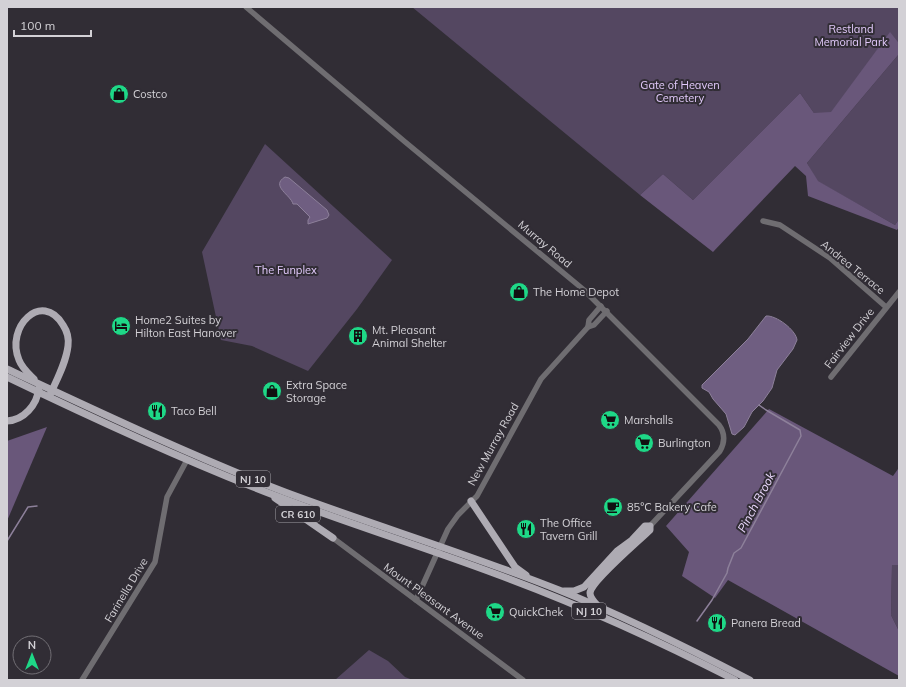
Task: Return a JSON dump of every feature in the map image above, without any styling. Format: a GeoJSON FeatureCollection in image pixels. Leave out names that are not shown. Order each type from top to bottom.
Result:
{"type":"FeatureCollection","features":[{"type":"Feature","properties":{"kind":"main road"},"geometry":{"type":"LineString","coordinates":[[7,421],[16,419],[27,412],[33,404],[38,392],[37,382],[22,366],[16,350],[16,339],[20,326],[31,314],[43,312],[53,315],[65,328],[68,341],[65,361],[51,393]]}},
{"type":"Feature","properties":{"kind":"main road","name":"NJ 10"},"geometry":{"type":"LineString","coordinates":[[7,369],[37,382],[51,393],[187,460],[338,519],[439,550],[561,591],[598,606],[679,644],[750,680]]}},
{"type":"Feature","properties":{"kind":"main road","name":"NJ 10"},"geometry":{"type":"LineString","coordinates":[[7,377],[38,392],[51,393],[250,478],[363,520],[580,607],[680,652],[735,680]]}},
{"type":"Feature","properties":{"kind":"main road","name":"CR 610"},"geometry":{"type":"LineString","coordinates":[[263,490],[333,538]]}},
{"type":"Feature","properties":{"kind":"main road"},"geometry":{"type":"LineString","coordinates":[[471,501],[515,567],[540,583]]}},
{"type":"Feature","properties":{"kind":"main road"},"geometry":{"type":"LineString","coordinates":[[561,591],[574,591],[584,587],[617,551],[632,540],[645,526],[650,526],[650,530],[637,543],[620,556],[593,586],[590,593],[591,597],[598,606]]}},
{"type":"Feature","properties":{"kind":"street","name":"Murray Road"},"geometry":{"type":"LineString","coordinates":[[246,7],[404,141],[584,290],[607,311],[719,425],[724,441],[720,451],[650,526]]}},
{"type":"Feature","properties":{"kind":"street","name":"Andrea Terrace"},"geometry":{"type":"LineString","coordinates":[[764,221],[780,226],[830,258],[886,307]]}},
{"type":"Feature","properties":{"kind":"street","name":"Fairview Drive"},"geometry":{"type":"LineString","coordinates":[[831,377],[899,292]]}},
{"type":"Feature","properties":{"kind":"street","name":"New Murray Road"},"geometry":{"type":"LineString","coordinates":[[588,327],[589,320],[601,306]]}},
{"type":"Feature","properties":{"kind":"street","name":"New Murray Road"},"geometry":{"type":"LineString","coordinates":[[416,600],[450,525],[476,496],[541,379],[588,327],[594,325],[607,311]]}},
{"type":"Feature","properties":{"kind":"street","name":"Farinella Drive"},"geometry":{"type":"LineString","coordinates":[[82,680],[153,566],[158,554],[167,497],[187,460]]}},
{"type":"Feature","properties":{"kind":"street","name":"Mount Pleasant Avenue"},"geometry":{"type":"LineString","coordinates":[[333,538],[523,680]]}},
{"type":"Feature","properties":{"kind":"green space","name":"Gate of Heaven Cemetery"},"geometry":{"type":"Polygon","coordinates":[[[412,7],[899,7],[899,43],[890,33],[831,113],[814,113],[800,93],[693,200],[663,174],[640,195],[412,7]]]}},
{"type":"Feature","properties":{"kind":"green space","name":"Restland Memorial Park"},"geometry":{"type":"Polygon","coordinates":[[[899,54],[899,219],[895,225],[817,181],[807,163],[899,54]]]}},
{"type":"Feature","properties":{"kind":"green space","name":"The Funplex"},"geometry":{"type":"Polygon","coordinates":[[[265,144],[392,260],[357,309],[308,371],[252,346],[221,340],[202,252],[265,144]]]}},
{"type":"Feature","properties":{"kind":"green space"},"geometry":{"type":"Polygon","coordinates":[[[892,565],[899,565],[899,631],[891,615],[892,565]]]}},
{"type":"Feature","properties":{"kind":"green space"},"geometry":{"type":"Polygon","coordinates":[[[369,650],[388,661],[405,677],[413,680],[335,680],[369,650]]]}},
{"type":"Feature","properties":{"kind":"shaded area"},"geometry":{"type":"Polygon","coordinates":[[[890,32],[899,43],[899,54],[807,163],[818,181],[895,225],[899,219],[899,227],[897,230],[808,196],[806,176],[795,166],[713,252],[640,195],[663,174],[693,200],[800,93],[814,113],[831,112],[890,32]]]}},
{"type":"Feature","properties":{"kind":"shaded area"},"geometry":{"type":"Polygon","coordinates":[[[285,177],[289,178],[327,210],[329,215],[327,218],[308,224],[310,217],[297,204],[293,204],[280,187],[281,180],[285,177]]]}},
{"type":"Feature","properties":{"kind":"shaded area"},"geometry":{"type":"Polygon","coordinates":[[[766,316],[775,318],[785,324],[796,336],[797,340],[793,349],[777,370],[772,388],[763,401],[752,412],[744,427],[735,435],[732,434],[726,414],[709,392],[702,388],[702,385],[748,339],[766,316]]]}},
{"type":"Feature","properties":{"kind":"shaded area"},"geometry":{"type":"Polygon","coordinates":[[[769,409],[893,476],[899,469],[899,565],[892,565],[891,615],[899,631],[899,676],[728,580],[715,598],[682,576],[689,552],[666,526],[769,409]]]}},
{"type":"Feature","properties":{"kind":"shaded area"},"geometry":{"type":"Polygon","coordinates":[[[47,427],[7,521],[7,441],[47,427]]]}},
{"type":"Feature","properties":{"kind":"waterway","name":"Pinch Brook"},"geometry":{"type":"LineString","coordinates":[[697,621],[712,600],[727,573],[734,553],[741,548],[801,436],[800,430],[759,405]]}},
{"type":"Feature","properties":{"kind":"waterway"},"geometry":{"type":"LineString","coordinates":[[7,541],[28,507],[37,506]]}},
{"type":"Feature","properties":{"kind":"place","name":"Costco"},"geometry":{"type":"Point","coordinates":[119,94]}},
{"type":"Feature","properties":{"kind":"place","name":"The Home Depot"},"geometry":{"type":"Point","coordinates":[519,292]}},
{"type":"Feature","properties":{"kind":"place","name":"Home2 Suites by Hilton East Hanover"},"geometry":{"type":"Point","coordinates":[121,326]}},
{"type":"Feature","properties":{"kind":"place","name":"Mt. Pleasant Animal Shelter"},"geometry":{"type":"Point","coordinates":[358,336]}},
{"type":"Feature","properties":{"kind":"place","name":"Extra Space Storage"},"geometry":{"type":"Point","coordinates":[272,391]}},
{"type":"Feature","properties":{"kind":"place","name":"Taco Bell"},"geometry":{"type":"Point","coordinates":[157,411]}},
{"type":"Feature","properties":{"kind":"place","name":"Marshalls"},"geometry":{"type":"Point","coordinates":[610,420]}},
{"type":"Feature","properties":{"kind":"place","name":"Burlington"},"geometry":{"type":"Point","coordinates":[644,443]}},
{"type":"Feature","properties":{"kind":"place","name":"85°C Bakery Cafe"},"geometry":{"type":"Point","coordinates":[613,507]}},
{"type":"Feature","properties":{"kind":"place","name":"The Office Tavern Grill"},"geometry":{"type":"Point","coordinates":[526,529]}},
{"type":"Feature","properties":{"kind":"place","name":"QuickChek"},"geometry":{"type":"Point","coordinates":[495,612]}},
{"type":"Feature","properties":{"kind":"place","name":"Panera Bread"},"geometry":{"type":"Point","coordinates":[717,623]}}]}
